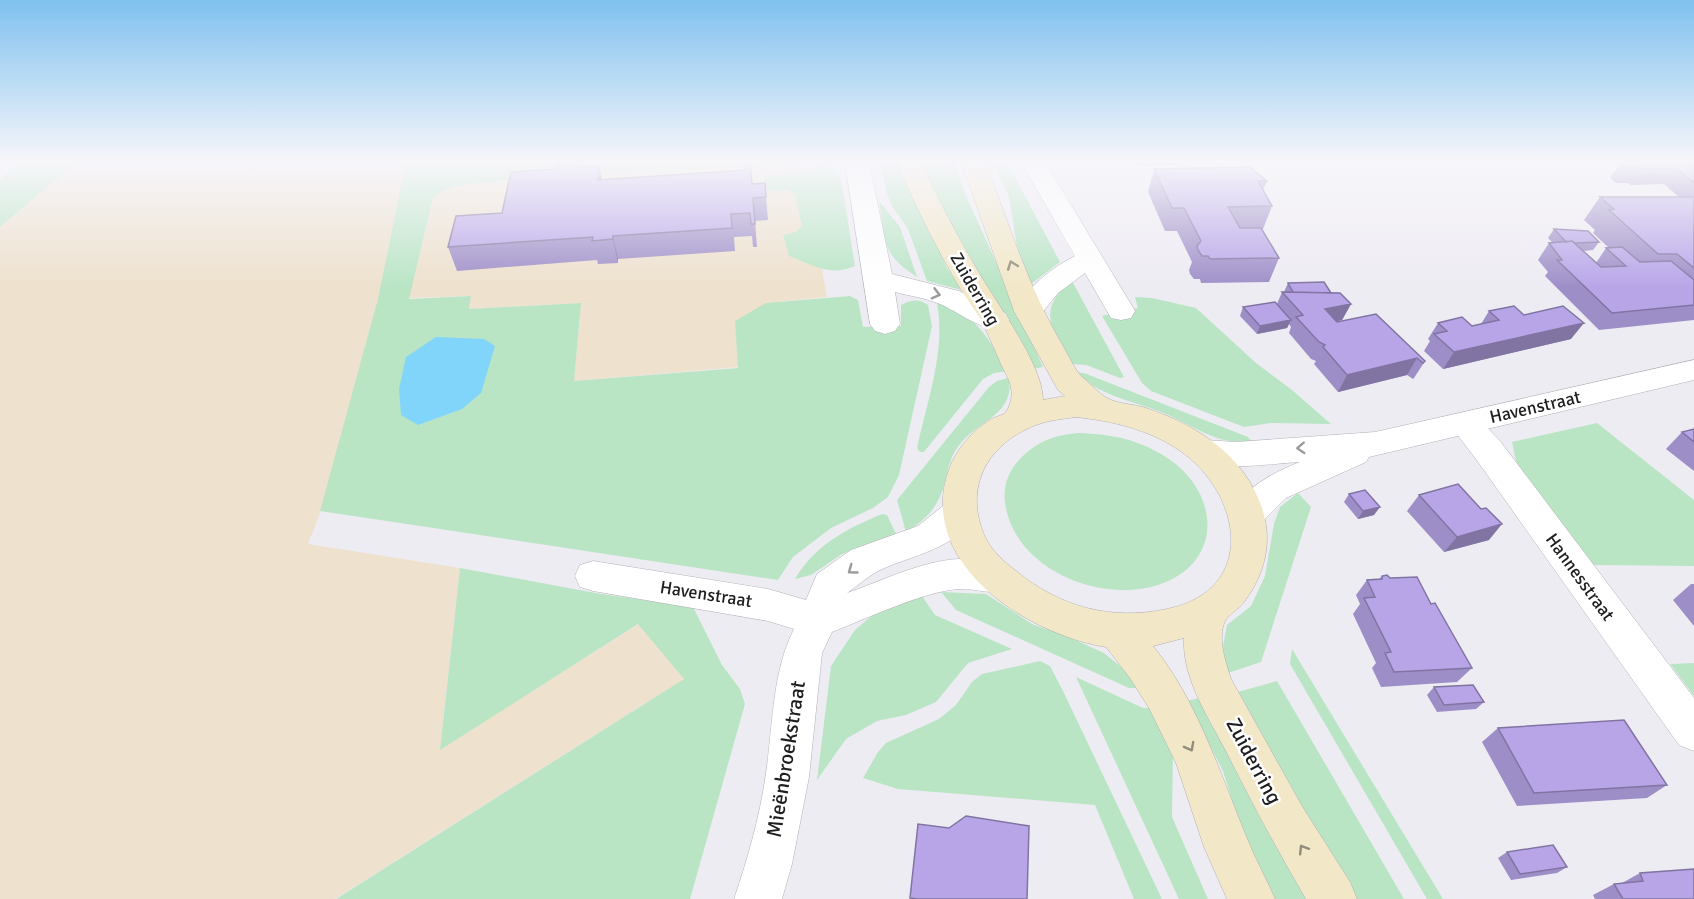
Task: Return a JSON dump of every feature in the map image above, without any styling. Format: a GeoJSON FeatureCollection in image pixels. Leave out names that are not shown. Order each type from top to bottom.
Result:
{"type":"FeatureCollection","features":[{"type":"Feature","properties":{"kind":"main road","name":"Zuiderring"},"geometry":{"type":"LineString","coordinates":[[927,204],[967,277],[994,320],[1027,387],[1027,400],[1018,418]]}},
{"type":"Feature","properties":{"kind":"main road","name":"Zuiderring"},"geometry":{"type":"LineString","coordinates":[[988,204],[1028,311],[1069,382],[1097,407]]}},
{"type":"Feature","properties":{"kind":"main road"},"geometry":{"type":"LineString","coordinates":[[1060,407],[1097,407],[1121,411],[1150,420],[1179,434],[1205,452],[1235,487],[1247,514],[1250,541],[1246,567],[1230,594],[1207,613],[1178,625],[1149,631],[1118,632],[1067,621],[1034,606],[996,578],[976,554],[967,537],[960,512],[959,494],[962,476],[973,453],[991,434],[1018,418],[1060,407]]}},
{"type":"Feature","properties":{"kind":"main road","name":"Zuiderring"},"geometry":{"type":"LineString","coordinates":[[1207,613],[1203,640],[1204,657],[1213,685],[1287,824],[1333,899]]}},
{"type":"Feature","properties":{"kind":"main road"},"geometry":{"type":"LineString","coordinates":[[1118,632],[1144,665],[1163,695],[1195,757],[1227,847],[1251,899]]}},
{"type":"Feature","properties":{"kind":"street"},"geometry":{"type":"LineString","coordinates":[[864,204],[885,324]]}},
{"type":"Feature","properties":{"kind":"street"},"geometry":{"type":"LineString","coordinates":[[1058,204],[1121,311]]}},
{"type":"Feature","properties":{"kind":"street"},"geometry":{"type":"LineString","coordinates":[[1028,311],[1044,289],[1056,278],[1090,259]]}},
{"type":"Feature","properties":{"kind":"street"},"geometry":{"type":"LineString","coordinates":[[879,279],[949,297],[994,320]]}},
{"type":"Feature","properties":{"kind":"street","name":"Havenstraat"},"geometry":{"type":"LineString","coordinates":[[1205,452],[1236,454],[1375,444],[1694,370]]}},
{"type":"Feature","properties":{"kind":"street","name":"Hannesstraat"},"geometry":{"type":"LineString","coordinates":[[1465,424],[1488,450],[1694,731]]}},
{"type":"Feature","properties":{"kind":"street","name":"Havenstraat"},"geometry":{"type":"LineString","coordinates":[[1247,514],[1274,489],[1292,479],[1375,444]]}},
{"type":"Feature","properties":{"kind":"street","name":"Mieënbroekstraat"},"geometry":{"type":"LineString","coordinates":[[758,899],[769,864],[787,777],[802,653],[818,620],[830,585],[864,561],[931,536],[960,512]]}},
{"type":"Feature","properties":{"kind":"street"},"geometry":{"type":"LineString","coordinates":[[818,620],[924,582],[959,574],[996,578]]}},
{"type":"Feature","properties":{"kind":"street","name":"Havenstraat"},"geometry":{"type":"LineString","coordinates":[[593,576],[768,604],[818,620]]}},
{"type":"Feature","properties":{"kind":"shaded area"},"geometry":{"type":"Polygon","coordinates":[[[27,204],[810,204],[827,297],[766,303],[738,367],[574,381],[581,303],[469,309],[471,296],[378,299],[325,500],[308,544],[460,568],[440,749],[639,624],[684,679],[335,899],[0,899],[0,227],[27,204]]]}},
{"type":"Feature","properties":{"kind":"green space"},"geometry":{"type":"Polygon","coordinates":[[[0,204],[27,204],[0,227],[0,204]]]}},
{"type":"Feature","properties":{"kind":"green space"},"geometry":{"type":"Polygon","coordinates":[[[397,204],[431,204],[409,299],[471,296],[469,309],[581,303],[574,381],[738,368],[735,321],[766,303],[850,296],[858,300],[863,327],[901,326],[901,305],[911,301],[921,301],[928,305],[932,326],[899,475],[888,497],[873,508],[831,528],[793,557],[778,580],[320,511],[378,299],[397,204]]]}},
{"type":"Feature","properties":{"kind":"green space"},"geometry":{"type":"Polygon","coordinates":[[[797,204],[845,204],[855,266],[837,270],[822,269],[789,256],[783,235],[796,232],[802,226],[797,204]]]}},
{"type":"Feature","properties":{"kind":"green space"},"geometry":{"type":"Polygon","coordinates":[[[879,204],[900,227],[917,277],[896,261],[884,236],[879,204]]]}},
{"type":"Feature","properties":{"kind":"green space"},"geometry":{"type":"Polygon","coordinates":[[[891,204],[919,204],[947,268],[962,290],[927,281],[908,229],[891,204]]]}},
{"type":"Feature","properties":{"kind":"green space"},"geometry":{"type":"Polygon","coordinates":[[[936,204],[970,204],[1043,367],[1029,370],[953,238],[936,204]]]}},
{"type":"Feature","properties":{"kind":"green space"},"geometry":{"type":"Polygon","coordinates":[[[1010,204],[1029,204],[1060,262],[1031,284],[1017,247],[1010,204]]]}},
{"type":"Feature","properties":{"kind":"green space"},"geometry":{"type":"Polygon","coordinates":[[[1072,281],[1124,377],[1120,378],[1086,365],[1071,364],[1058,342],[1050,321],[1051,311],[1061,291],[1072,281]]]}},
{"type":"Feature","properties":{"kind":"green space"},"geometry":{"type":"Polygon","coordinates":[[[1135,297],[1152,298],[1196,308],[1256,363],[1331,424],[1271,423],[1244,427],[1151,391],[1142,383],[1102,316],[1138,308],[1135,297]]]}},
{"type":"Feature","properties":{"kind":"green space"},"geometry":{"type":"Polygon","coordinates":[[[937,303],[950,307],[972,320],[994,348],[1007,371],[994,373],[983,379],[924,452],[920,452],[917,448],[937,357],[939,321],[937,303]]]}},
{"type":"Feature","properties":{"kind":"green space"},"geometry":{"type":"Polygon","coordinates":[[[1074,372],[1084,373],[1248,437],[1252,442],[1227,441],[1207,434],[1161,412],[1104,392],[1074,372]]]}},
{"type":"Feature","properties":{"kind":"green space"},"geometry":{"type":"Polygon","coordinates":[[[1008,378],[1009,391],[1005,404],[966,437],[957,448],[936,505],[926,517],[906,532],[897,500],[989,387],[997,381],[1008,378]]]}},
{"type":"Feature","properties":{"kind":"green space"},"geometry":{"type":"Polygon","coordinates":[[[1597,423],[1694,500],[1694,566],[1593,565],[1517,466],[1512,442],[1597,423]]]}},
{"type":"Feature","properties":{"kind":"green space"},"geometry":{"type":"Polygon","coordinates":[[[1079,433],[1115,437],[1148,447],[1169,459],[1186,474],[1198,491],[1206,509],[1207,528],[1204,545],[1194,562],[1179,575],[1158,585],[1135,590],[1086,585],[1063,576],[1042,563],[1024,546],[1011,526],[1005,502],[1009,475],[1014,465],[1038,444],[1055,437],[1079,433]]]}},
{"type":"Feature","properties":{"kind":"green space"},"geometry":{"type":"Polygon","coordinates":[[[1298,493],[1311,507],[1261,662],[1225,674],[1223,646],[1227,625],[1251,606],[1265,576],[1274,524],[1280,507],[1298,493]]]}},
{"type":"Feature","properties":{"kind":"green space"},"geometry":{"type":"Polygon","coordinates":[[[882,514],[887,515],[896,534],[842,554],[811,575],[795,579],[812,557],[832,539],[882,514]]]}},
{"type":"Feature","properties":{"kind":"green space"},"geometry":{"type":"Polygon","coordinates":[[[460,568],[601,594],[693,607],[722,665],[740,689],[745,704],[690,899],[336,899],[684,679],[638,624],[440,750],[460,568]]]}},
{"type":"Feature","properties":{"kind":"green space"},"geometry":{"type":"Polygon","coordinates":[[[941,592],[986,594],[1032,624],[1104,653],[1131,675],[1140,688],[1129,688],[956,610],[941,592]]]}},
{"type":"Feature","properties":{"kind":"green space"},"geometry":{"type":"Polygon","coordinates":[[[922,596],[935,615],[1012,649],[968,663],[936,702],[906,715],[877,721],[846,739],[817,780],[831,666],[855,630],[881,608],[922,596]]]}},
{"type":"Feature","properties":{"kind":"green space"},"geometry":{"type":"Polygon","coordinates":[[[1292,649],[1443,899],[1427,899],[1290,664],[1292,649]]]}},
{"type":"Feature","properties":{"kind":"green space"},"geometry":{"type":"Polygon","coordinates":[[[1040,661],[1050,666],[1063,691],[1162,899],[1134,899],[1095,805],[898,789],[863,778],[886,743],[939,719],[956,705],[972,682],[982,674],[1040,661]]]}},
{"type":"Feature","properties":{"kind":"green space"},"geometry":{"type":"Polygon","coordinates":[[[1694,663],[1694,696],[1670,664],[1694,663]]]}},
{"type":"Feature","properties":{"kind":"green space"},"geometry":{"type":"Polygon","coordinates":[[[1076,677],[1143,708],[1153,708],[1173,752],[1172,817],[1208,899],[1179,899],[1076,677]]]}},
{"type":"Feature","properties":{"kind":"green space"},"geometry":{"type":"Polygon","coordinates":[[[1277,681],[1404,899],[1350,899],[1234,693],[1277,681]]]}},
{"type":"Feature","properties":{"kind":"green space"},"geometry":{"type":"Polygon","coordinates":[[[1204,697],[1316,899],[1269,899],[1246,846],[1223,771],[1187,701],[1204,697]]]}},
{"type":"Feature","properties":{"kind":"water"},"geometry":{"type":"Polygon","coordinates":[[[436,337],[484,339],[495,346],[481,393],[462,409],[418,425],[401,415],[399,389],[406,357],[436,337]]]}},
{"type":"Feature","properties":{"kind":"building"},"geometry":{"type":"Polygon","coordinates":[[[504,204],[753,204],[755,224],[751,224],[750,213],[731,214],[732,228],[613,236],[613,239],[592,241],[593,237],[448,247],[456,216],[502,213],[504,204]]]}},
{"type":"Feature","properties":{"kind":"building"},"geometry":{"type":"Polygon","coordinates":[[[1170,204],[1271,204],[1272,206],[1228,207],[1240,228],[1261,228],[1279,258],[1210,259],[1208,256],[1202,256],[1197,246],[1201,241],[1184,208],[1172,208],[1170,204]]]}},
{"type":"Feature","properties":{"kind":"building"},"geometry":{"type":"Polygon","coordinates":[[[1608,204],[1694,204],[1694,268],[1677,254],[1658,254],[1609,210],[1614,209],[1608,204]]]}},
{"type":"Feature","properties":{"kind":"building"},"geometry":{"type":"Polygon","coordinates":[[[1554,229],[1588,231],[1599,242],[1566,242],[1554,229]]]}},
{"type":"Feature","properties":{"kind":"building"},"geometry":{"type":"Polygon","coordinates":[[[1572,241],[1601,267],[1626,266],[1606,248],[1622,247],[1640,262],[1671,261],[1694,280],[1694,305],[1612,313],[1557,260],[1562,260],[1549,243],[1572,241]]]}},
{"type":"Feature","properties":{"kind":"building"},"geometry":{"type":"Polygon","coordinates":[[[1324,282],[1331,293],[1293,292],[1288,283],[1324,282]]]}},
{"type":"Feature","properties":{"kind":"building"},"geometry":{"type":"Polygon","coordinates":[[[1282,292],[1340,293],[1351,304],[1325,309],[1337,322],[1376,314],[1425,361],[1423,363],[1417,358],[1347,375],[1323,347],[1325,345],[1319,342],[1296,317],[1303,315],[1282,292]]]}},
{"type":"Feature","properties":{"kind":"building"},"geometry":{"type":"Polygon","coordinates":[[[1275,302],[1291,320],[1260,326],[1243,307],[1275,302]]]}},
{"type":"Feature","properties":{"kind":"building"},"geometry":{"type":"Polygon","coordinates":[[[1514,306],[1524,315],[1563,306],[1584,323],[1454,352],[1434,334],[1447,331],[1438,323],[1462,317],[1472,326],[1499,320],[1489,311],[1514,306]]]}},
{"type":"Feature","properties":{"kind":"building"},"geometry":{"type":"Polygon","coordinates":[[[1694,429],[1694,442],[1682,432],[1694,429]]]}},
{"type":"Feature","properties":{"kind":"building"},"geometry":{"type":"Polygon","coordinates":[[[1458,484],[1481,509],[1486,508],[1502,524],[1457,537],[1419,495],[1458,484]]]}},
{"type":"Feature","properties":{"kind":"building"},"geometry":{"type":"Polygon","coordinates":[[[1365,490],[1380,507],[1363,511],[1349,494],[1365,490]]]}},
{"type":"Feature","properties":{"kind":"building"},"geometry":{"type":"Polygon","coordinates":[[[1387,575],[1390,578],[1417,577],[1431,604],[1435,603],[1472,668],[1394,672],[1385,653],[1391,652],[1364,598],[1375,597],[1367,580],[1382,579],[1382,576],[1387,575]]]}},
{"type":"Feature","properties":{"kind":"building"},"geometry":{"type":"Polygon","coordinates":[[[1473,685],[1484,702],[1444,705],[1434,687],[1473,685]]]}},
{"type":"Feature","properties":{"kind":"building"},"geometry":{"type":"Polygon","coordinates":[[[1624,720],[1667,785],[1534,793],[1498,728],[1624,720]]]}},
{"type":"Feature","properties":{"kind":"building"},"geometry":{"type":"Polygon","coordinates":[[[966,816],[1029,826],[1027,899],[910,898],[918,824],[949,828],[966,816]]]}},
{"type":"Feature","properties":{"kind":"building"},"geometry":{"type":"Polygon","coordinates":[[[1553,845],[1567,867],[1520,874],[1507,852],[1553,845]]]}},
{"type":"Feature","properties":{"kind":"building"},"geometry":{"type":"Polygon","coordinates":[[[1694,869],[1694,899],[1623,899],[1614,884],[1643,881],[1640,873],[1694,869]]]}}]}
